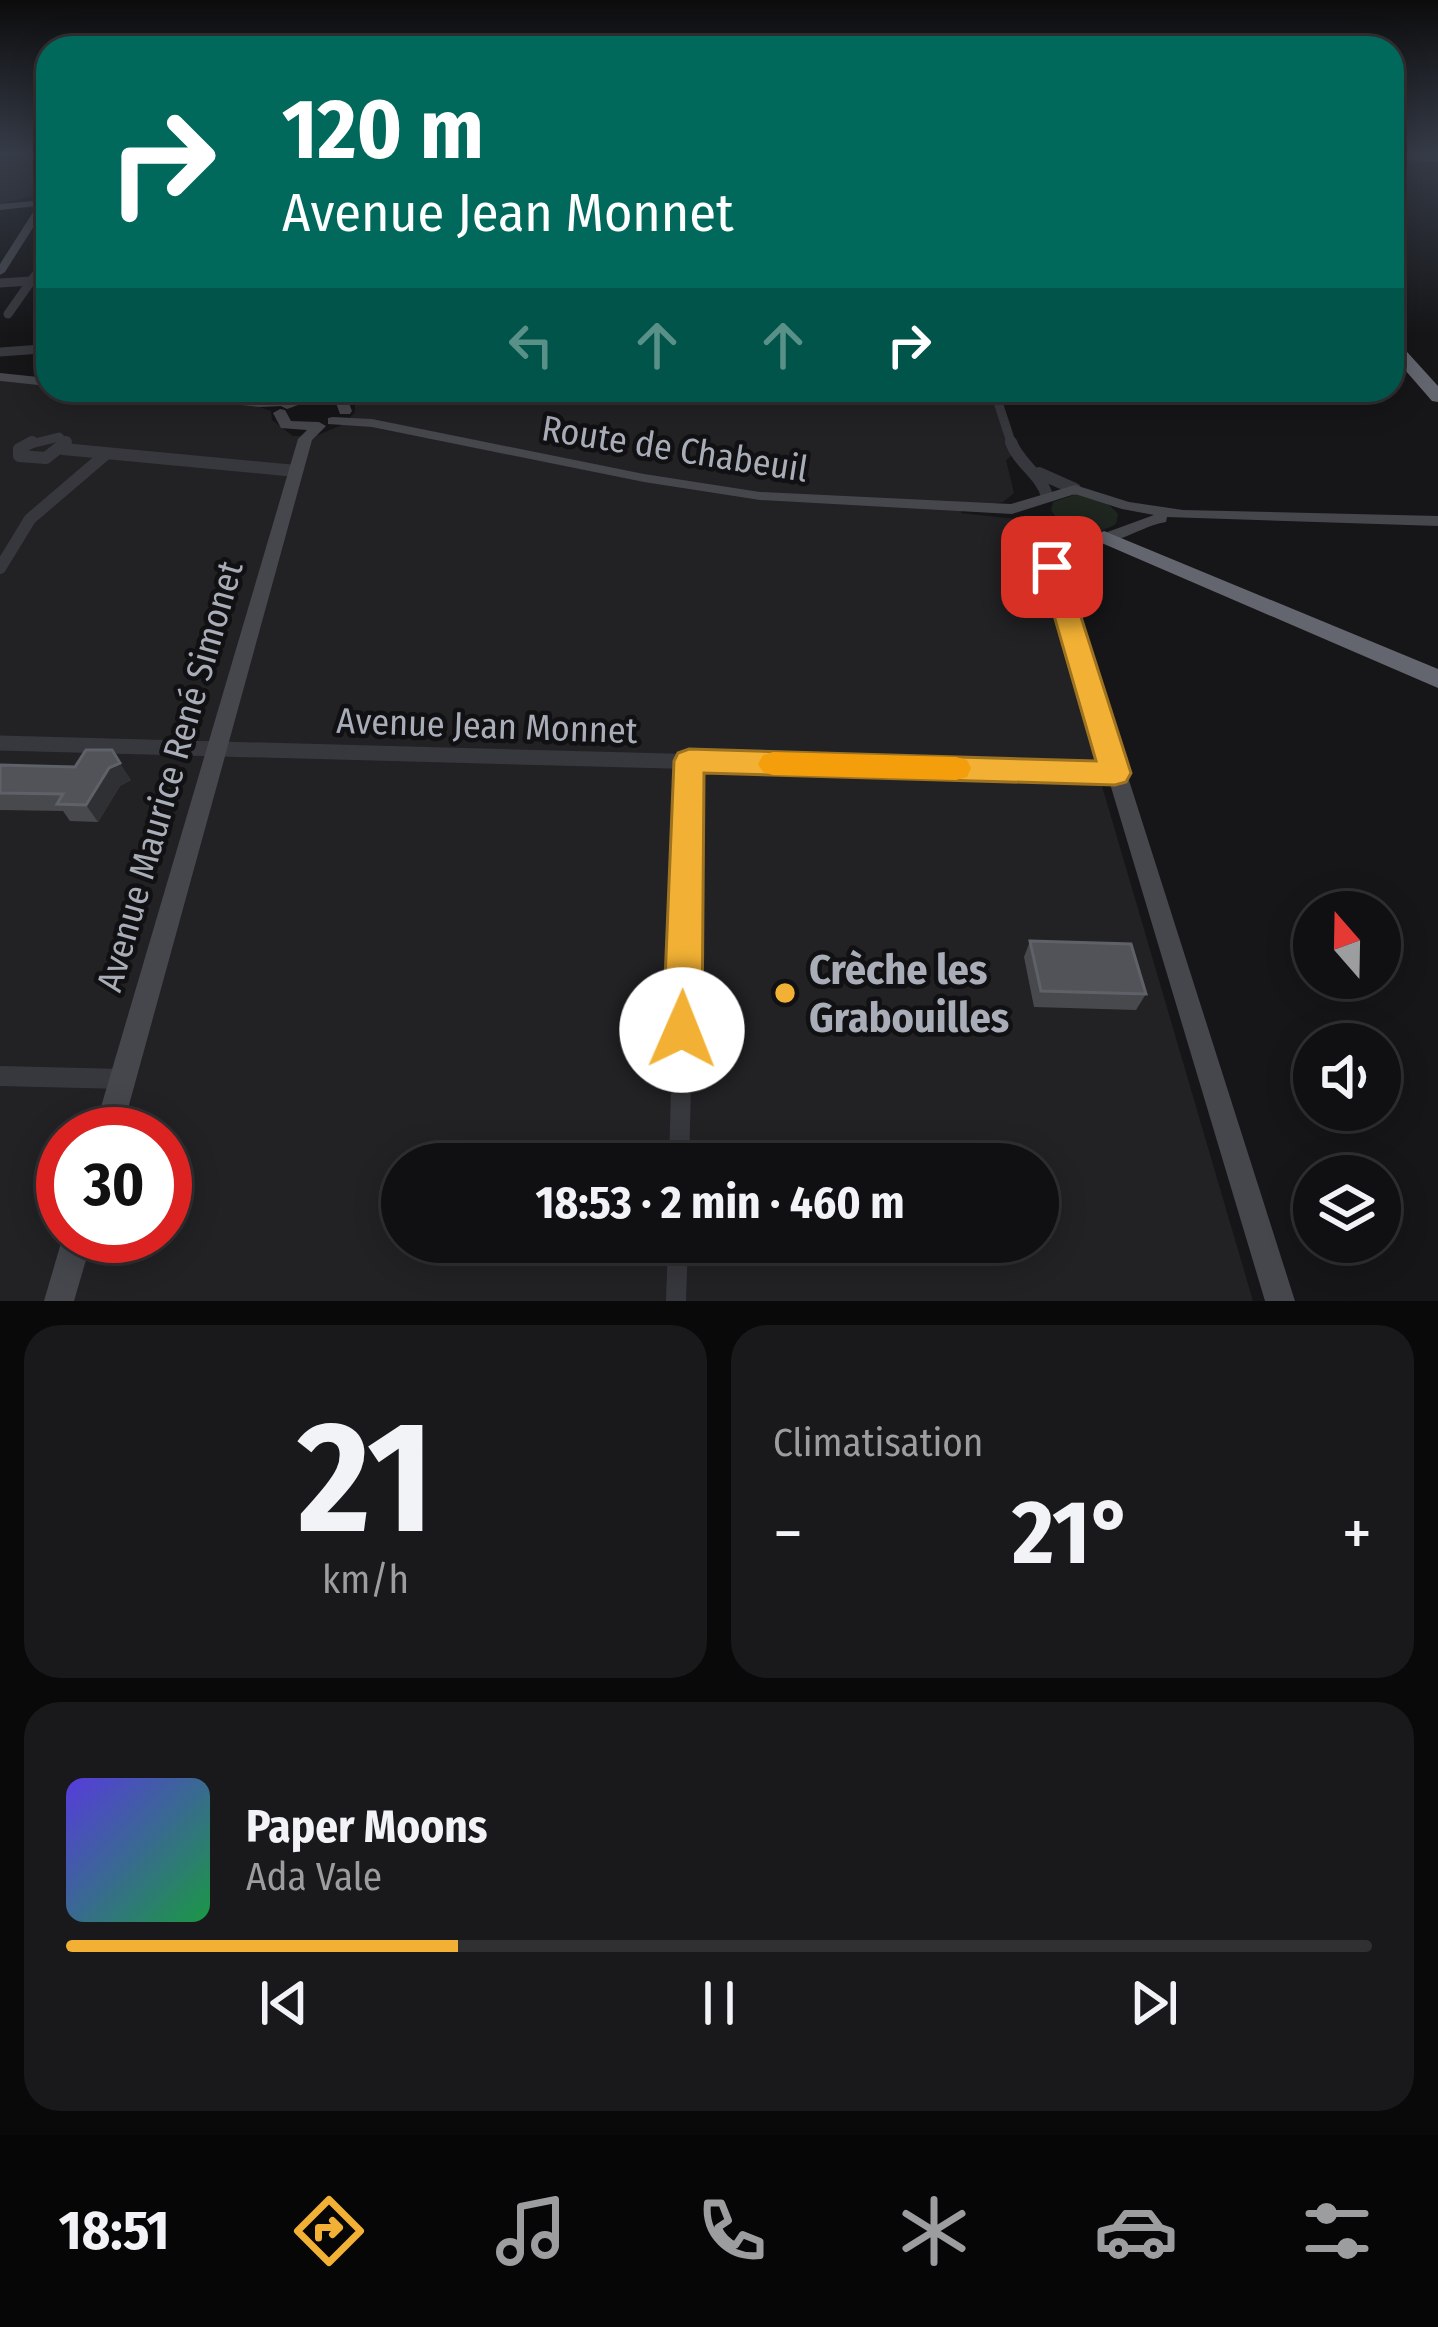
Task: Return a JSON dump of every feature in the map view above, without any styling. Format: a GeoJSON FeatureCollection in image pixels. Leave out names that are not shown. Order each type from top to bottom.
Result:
{"type":"FeatureCollection","features":[{"type":"Feature","properties":{"kind":"highway"},"geometry":{"type":"LineString","coordinates":[[1404,348],[1438,371]]}},
{"type":"Feature","properties":{"kind":"highway"},"geometry":{"type":"LineString","coordinates":[[1404,349],[1438,380]]}},
{"type":"Feature","properties":{"kind":"highway"},"geometry":{"type":"LineString","coordinates":[[1404,352],[1438,397]]}},
{"type":"Feature","properties":{"kind":"highway"},"geometry":{"type":"LineString","coordinates":[[1111,532],[1438,676]]}},
{"type":"Feature","properties":{"kind":"main road"},"geometry":{"type":"LineString","coordinates":[[0,272],[36,216]]}},
{"type":"Feature","properties":{"kind":"main road"},"geometry":{"type":"LineString","coordinates":[[0,377],[36,381]]}},
{"type":"Feature","properties":{"kind":"main road"},"geometry":{"type":"LineString","coordinates":[[250,402],[278,402]]}},
{"type":"Feature","properties":{"kind":"main road"},"geometry":{"type":"LineString","coordinates":[[280,413],[294,402]]}},
{"type":"Feature","properties":{"kind":"main road","name":"Route de Chabeuil"},"geometry":{"type":"LineString","coordinates":[[298,402],[372,423],[685,485],[782,498],[971,510]]}},
{"type":"Feature","properties":{"kind":"main road"},"geometry":{"type":"LineString","coordinates":[[260,403],[280,413]]}},
{"type":"Feature","properties":{"kind":"main road"},"geometry":{"type":"LineString","coordinates":[[280,413],[282,423],[328,411]]}},
{"type":"Feature","properties":{"kind":"main road","name":"Avenue Maurice René Simonet"},"geometry":{"type":"LineString","coordinates":[[115,1107],[296,471],[328,411]]}},
{"type":"Feature","properties":{"kind":"main road"},"geometry":{"type":"LineString","coordinates":[[971,510],[1012,509],[1075,489],[1183,515],[1438,521]]}},
{"type":"Feature","properties":{"kind":"main road"},"geometry":{"type":"LineString","coordinates":[[1044,499],[1057,540],[1051,560],[1280,1301]]}},
{"type":"Feature","properties":{"kind":"main road"},"geometry":{"type":"LineString","coordinates":[[971,510],[1111,532],[1128,517],[1116,502]]}},
{"type":"Feature","properties":{"kind":"main road"},"geometry":{"type":"LineString","coordinates":[[1051,560],[1069,544],[1183,515]]}},
{"type":"Feature","properties":{"kind":"main road"},"geometry":{"type":"LineString","coordinates":[[59,1301],[70,1263]]}},
{"type":"Feature","properties":{"kind":"street"},"geometry":{"type":"LineString","coordinates":[[8,314],[36,276]]}},
{"type":"Feature","properties":{"kind":"street"},"geometry":{"type":"LineString","coordinates":[[0,284],[31,281]]}},
{"type":"Feature","properties":{"kind":"street"},"geometry":{"type":"LineString","coordinates":[[0,352],[36,350]]}},
{"type":"Feature","properties":{"kind":"street"},"geometry":{"type":"LineString","coordinates":[[998,402],[1015,453],[1044,484],[1044,499]]}},
{"type":"Feature","properties":{"kind":"street"},"geometry":{"type":"LineString","coordinates":[[63,448],[296,471]]}},
{"type":"Feature","properties":{"kind":"street"},"geometry":{"type":"LineString","coordinates":[[0,568],[30,519],[106,454]]}},
{"type":"Feature","properties":{"kind":"street"},"geometry":{"type":"LineString","coordinates":[[1029,468],[1075,489]]}},
{"type":"Feature","properties":{"kind":"street","name":"Avenue Jean Monnet"},"geometry":{"type":"LineString","coordinates":[[0,743],[1115,773]]}},
{"type":"Feature","properties":{"kind":"street"},"geometry":{"type":"LineString","coordinates":[[680,1143],[689,761]]}},
{"type":"Feature","properties":{"kind":"street"},"geometry":{"type":"LineString","coordinates":[[0,1076],[123,1079]]}},
{"type":"Feature","properties":{"kind":"street"},"geometry":{"type":"LineString","coordinates":[[676,1301],[677,1263]]}},
{"type":"Feature","properties":{"kind":"shaded area"},"geometry":{"type":"Polygon","coordinates":[[[0,381],[36,384],[36,402],[251,404],[271,411],[272,420],[293,436],[318,435],[344,424],[355,412],[355,402],[998,402],[1015,453],[1006,460],[1014,493],[1003,502],[961,509],[961,513],[1024,520],[1253,1301],[0,1301],[0,381]]]}},
{"type":"Feature","properties":{"kind":"shaded area"},"geometry":{"type":"Polygon","coordinates":[[[1077,494],[1107,503],[1118,514],[1116,524],[1089,532],[1064,523],[1051,510],[1053,502],[1077,494]]]}},
{"type":"Feature","properties":{"kind":"building"},"geometry":{"type":"Polygon","coordinates":[[[86,750],[112,750],[120,763],[109,768],[86,805],[57,804],[63,794],[0,793],[0,765],[75,767],[86,750]]]}},
{"type":"Feature","properties":{"kind":"building"},"geometry":{"type":"Polygon","coordinates":[[[1030,941],[1131,944],[1146,994],[1041,991],[1030,941]]]}},
{"type":"Feature","properties":{"kind":"slow traffic"},"geometry":{"type":"LineString","coordinates":[[773,764],[956,768]]}},
{"type":"Feature","properties":{"kind":"place","name":"Crèche les Grabouilles"},"geometry":{"type":"Point","coordinates":[785,993]}},
{"type":"Feature","properties":{"kind":"route"},"geometry":{"type":"LineString","coordinates":[[682,1030],[689,761],[1115,773],[1052,567]]}}]}
